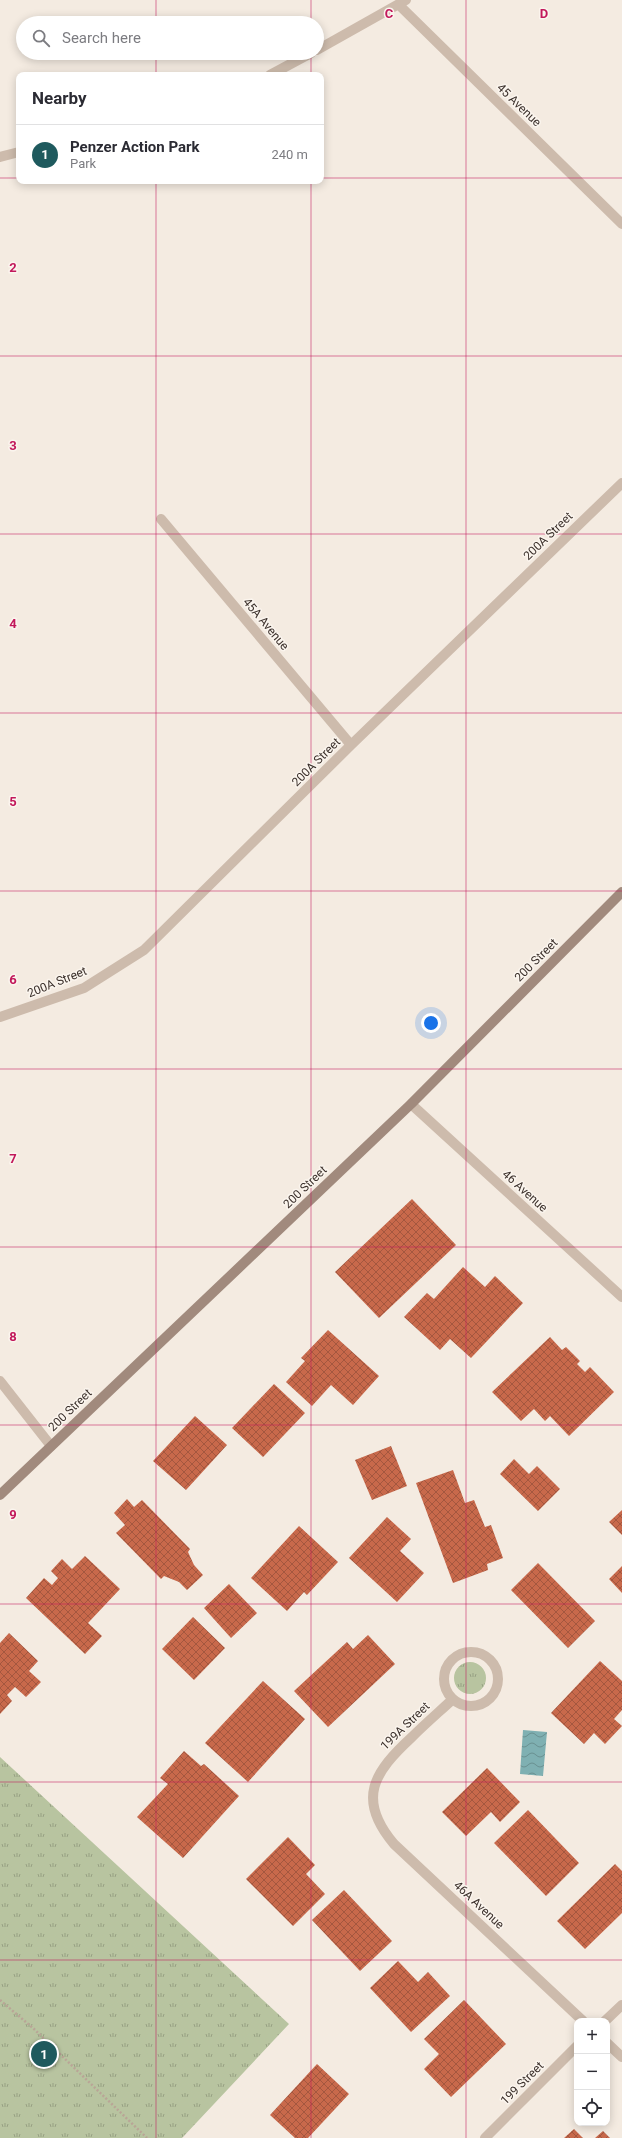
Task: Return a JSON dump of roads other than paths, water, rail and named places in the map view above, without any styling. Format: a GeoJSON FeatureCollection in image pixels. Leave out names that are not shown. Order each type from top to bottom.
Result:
{"type":"FeatureCollection","features":[{"type":"Feature","properties":{"kind":"main road","name":"200 Street"},"geometry":{"type":"LineString","coordinates":[[0,1495],[411,1104],[622,892]]}},
{"type":"Feature","properties":{"kind":"street"},"geometry":{"type":"LineString","coordinates":[[324,46],[402,3]]}},
{"type":"Feature","properties":{"kind":"street","name":"45 Avenue"},"geometry":{"type":"LineString","coordinates":[[402,3],[622,224]]}},
{"type":"Feature","properties":{"kind":"street"},"geometry":{"type":"LineString","coordinates":[[276,72],[298,60]]}},
{"type":"Feature","properties":{"kind":"street"},"geometry":{"type":"LineString","coordinates":[[0,156],[16,153]]}},
{"type":"Feature","properties":{"kind":"street","name":"200A Street"},"geometry":{"type":"LineString","coordinates":[[0,1017],[84,988],[144,950],[351,745],[622,483]]}},
{"type":"Feature","properties":{"kind":"street","name":"45A Avenue"},"geometry":{"type":"LineString","coordinates":[[161,519],[351,745]]}},
{"type":"Feature","properties":{"kind":"street","name":"46 Avenue"},"geometry":{"type":"LineString","coordinates":[[411,1104],[622,1297]]}},
{"type":"Feature","properties":{"kind":"street"},"geometry":{"type":"LineString","coordinates":[[0,1381],[51,1446]]}},
{"type":"Feature","properties":{"kind":"street"},"geometry":{"type":"LineString","coordinates":[[468,1651],[485,1655],[492,1660],[499,1677],[498,1687],[490,1698],[479,1705],[469,1706],[460,1704],[452,1699],[444,1683],[444,1674],[452,1659],[468,1651]]}},
{"type":"Feature","properties":{"kind":"street","name":"199A Street"},"geometry":{"type":"LineString","coordinates":[[373,1798],[377,1778],[388,1759],[452,1699]]}},
{"type":"Feature","properties":{"kind":"street","name":"46A Avenue"},"geometry":{"type":"LineString","coordinates":[[373,1798],[376,1818],[384,1832],[394,1844],[580,2018]]}},
{"type":"Feature","properties":{"kind":"street"},"geometry":{"type":"LineString","coordinates":[[608,2018],[622,2004]]}},
{"type":"Feature","properties":{"kind":"street"},"geometry":{"type":"LineString","coordinates":[[610,2046],[622,2057]]}},
{"type":"Feature","properties":{"kind":"street","name":"199 Street"},"geometry":{"type":"LineString","coordinates":[[485,2138],[574,2049]]}},
{"type":"Feature","properties":{"kind":"water"},"geometry":{"type":"Polygon","coordinates":[[[523,1730],[547,1732],[543,1776],[520,1774],[523,1730]]]}},
{"type":"Feature","properties":{"kind":"place","name":"Penzer Action Park"},"geometry":{"type":"Point","coordinates":[44,2054]}}]}
